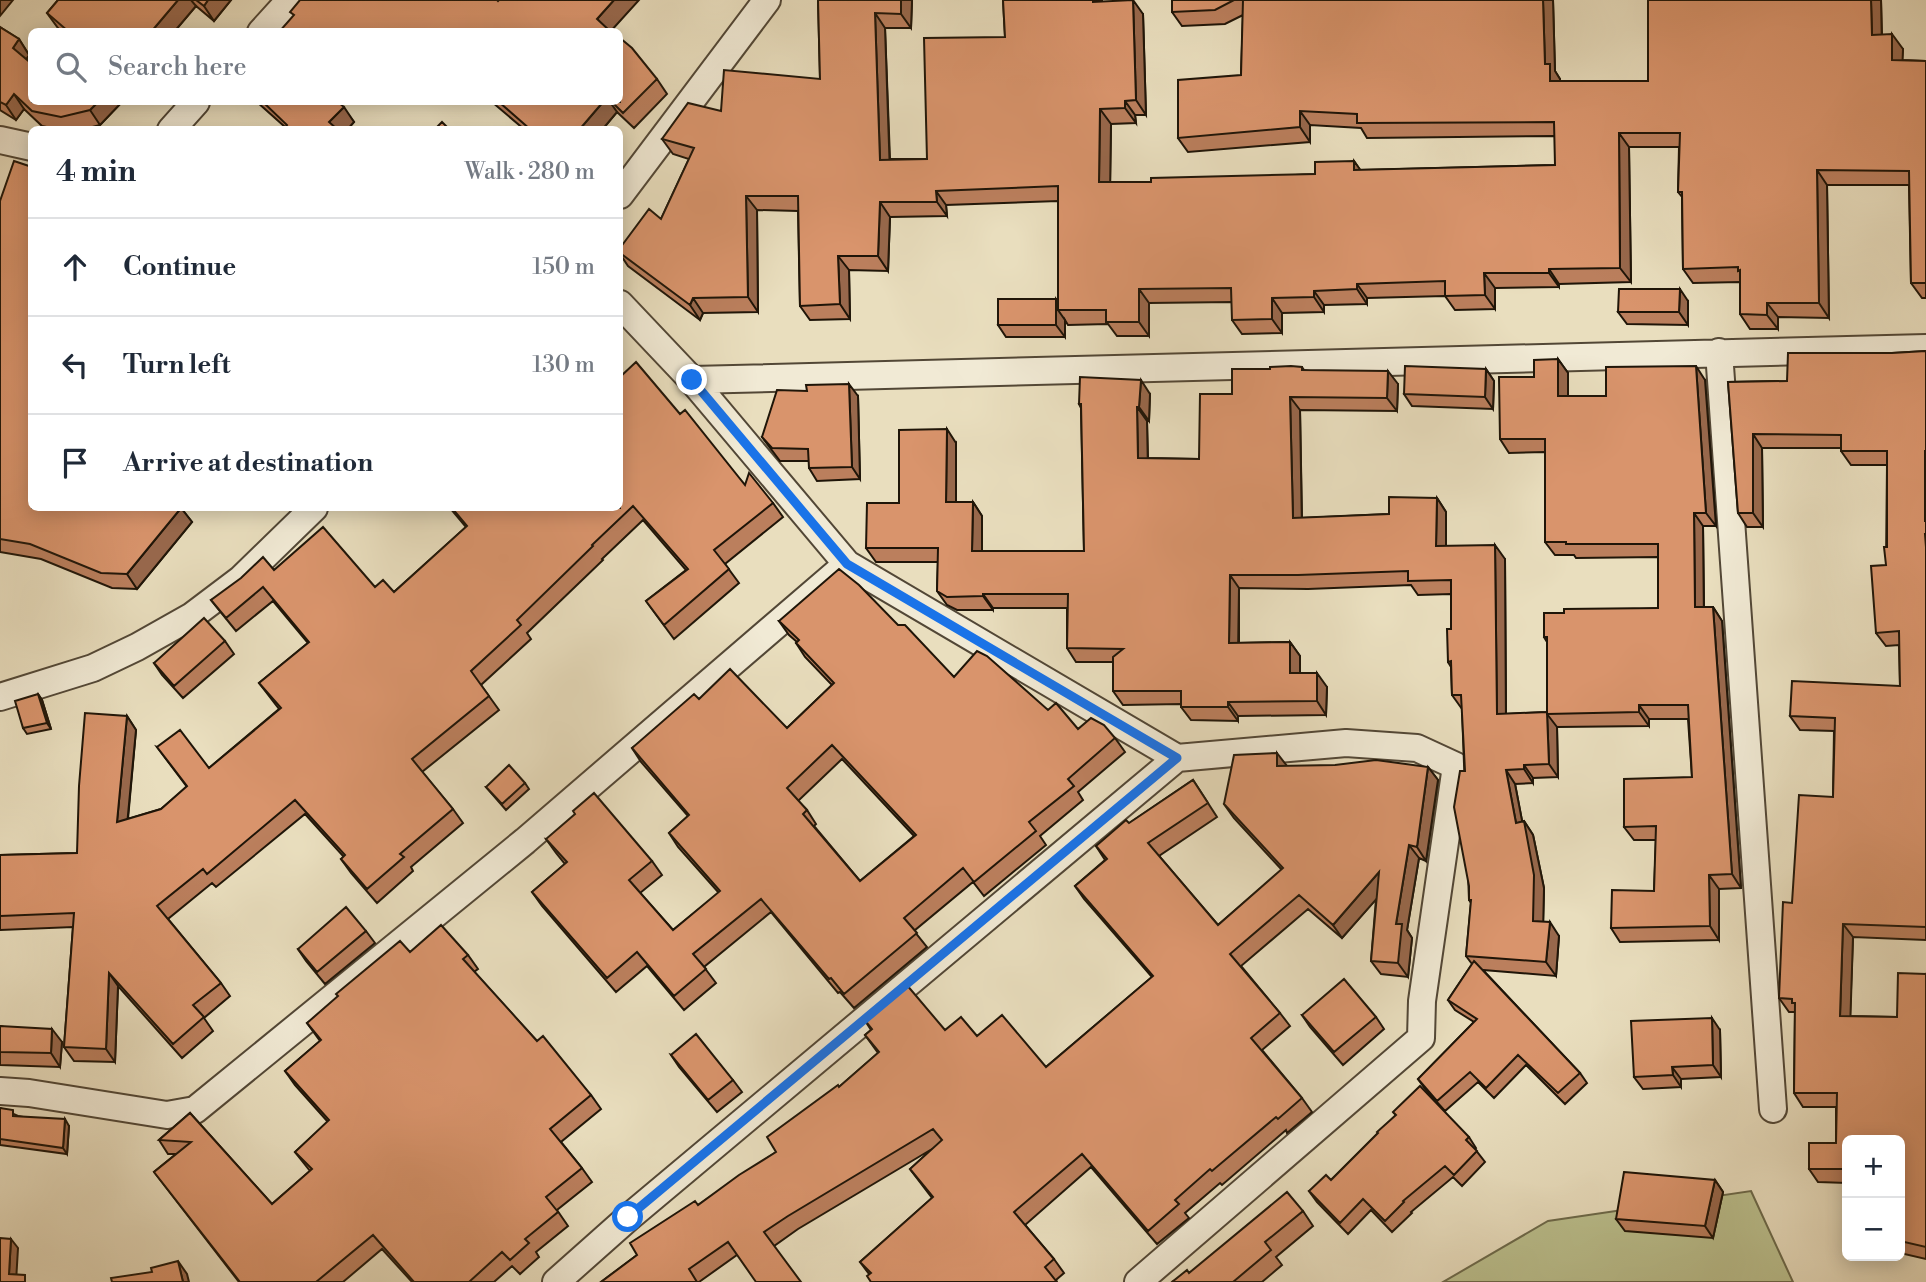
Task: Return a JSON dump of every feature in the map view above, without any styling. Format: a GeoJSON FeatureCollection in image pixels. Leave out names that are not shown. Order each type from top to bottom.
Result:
{"type":"FeatureCollection","features":[{"type":"Feature","properties":{"kind":"street"},"geometry":{"type":"LineString","coordinates":[[264,28],[289,0]]}},
{"type":"Feature","properties":{"kind":"street"},"geometry":{"type":"LineString","coordinates":[[623,191],[766,0]]}},
{"type":"Feature","properties":{"kind":"street"},"geometry":{"type":"LineString","coordinates":[[175,126],[193,105]]}},
{"type":"Feature","properties":{"kind":"street"},"geometry":{"type":"LineString","coordinates":[[0,140],[28,146]]}},
{"type":"Feature","properties":{"kind":"street"},"geometry":{"type":"LineString","coordinates":[[623,307],[692,380],[847,564],[1177,758]]}},
{"type":"Feature","properties":{"kind":"street"},"geometry":{"type":"LineString","coordinates":[[692,380],[1926,348]]}},
{"type":"Feature","properties":{"kind":"street"},"geometry":{"type":"LineString","coordinates":[[1719,352],[1773,1109]]}},
{"type":"Feature","properties":{"kind":"street"},"geometry":{"type":"LineString","coordinates":[[0,697],[93,668],[192,616],[240,579],[311,511]]}},
{"type":"Feature","properties":{"kind":"street"},"geometry":{"type":"LineString","coordinates":[[0,1091],[29,1093],[167,1115],[195,1110],[525,841],[847,564]]}},
{"type":"Feature","properties":{"kind":"street"},"geometry":{"type":"LineString","coordinates":[[556,1282],[628,1217],[1177,758],[1346,743],[1417,748],[1456,766],[1422,1000],[1421,1038],[1138,1282]]}},
{"type":"Feature","properties":{"kind":"green space"},"geometry":{"type":"Polygon","coordinates":[[[1751,1191],[1793,1282],[1443,1282],[1548,1221],[1751,1191]]]}},
{"type":"Feature","properties":{"kind":"building"},"geometry":{"type":"Polygon","coordinates":[[[58,0],[178,0],[154,28],[64,28],[47,13],[58,0]]]}},
{"type":"Feature","properties":{"kind":"building"},"geometry":{"type":"Polygon","coordinates":[[[196,0],[208,0],[204,6],[196,0]]]}},
{"type":"Feature","properties":{"kind":"building"},"geometry":{"type":"Polygon","coordinates":[[[300,0],[614,0],[597,19],[607,28],[283,28],[294,15],[290,12],[300,0]]]}},
{"type":"Feature","properties":{"kind":"building"},"geometry":{"type":"Polygon","coordinates":[[[818,0],[901,0],[901,14],[875,13],[880,160],[927,159],[924,38],[1005,37],[1003,0],[1133,0],[1136,100],[1125,101],[1125,108],[1100,109],[1099,182],[1315,174],[1315,162],[1354,161],[1354,170],[1555,165],[1554,122],[1357,123],[1357,114],[1300,111],[1300,127],[1178,138],[1178,80],[1241,75],[1243,0],[1543,0],[1545,64],[1550,64],[1550,81],[1648,81],[1648,0],[1871,0],[1872,35],[1892,34],[1892,60],[1926,61],[1926,283],[1911,283],[1909,171],[1817,170],[1819,303],[1767,303],[1767,315],[1740,314],[1738,267],[1683,269],[1682,192],[1678,192],[1680,133],[1619,133],[1620,268],[1549,269],[1549,273],[1484,273],[1485,295],[1445,296],[1445,281],[1357,284],[1357,289],[1314,291],[1314,297],[1272,298],[1272,319],[1232,320],[1231,288],[1139,289],[1139,322],[1106,322],[1106,310],[1058,310],[1058,186],[936,191],[937,202],[880,202],[878,256],[838,256],[840,304],[800,306],[798,196],[746,196],[748,297],[693,298],[690,305],[623,255],[623,244],[649,209],[661,219],[694,148],[662,139],[688,103],[721,111],[724,70],[820,79],[818,0]]]}},
{"type":"Feature","properties":{"kind":"building"},"geometry":{"type":"Polygon","coordinates":[[[1172,0],[1234,0],[1215,10],[1172,12],[1172,0]]]}},
{"type":"Feature","properties":{"kind":"building"},"geometry":{"type":"Polygon","coordinates":[[[0,27],[19,39],[13,48],[28,61],[28,105],[95,105],[90,110],[61,117],[32,111],[14,94],[6,105],[0,102],[0,27]]]}},
{"type":"Feature","properties":{"kind":"building"},"geometry":{"type":"Polygon","coordinates":[[[623,40],[657,79],[623,113],[615,105],[623,105],[623,40]]]}},
{"type":"Feature","properties":{"kind":"building"},"geometry":{"type":"Polygon","coordinates":[[[266,105],[344,107],[329,122],[334,126],[287,125],[266,105]]]}},
{"type":"Feature","properties":{"kind":"building"},"geometry":{"type":"Polygon","coordinates":[[[502,105],[600,105],[582,126],[526,126],[502,105]]]}},
{"type":"Feature","properties":{"kind":"building"},"geometry":{"type":"Polygon","coordinates":[[[14,161],[28,166],[28,511],[179,511],[127,574],[101,573],[30,544],[0,539],[0,201],[14,161]]]}},
{"type":"Feature","properties":{"kind":"building"},"geometry":{"type":"Polygon","coordinates":[[[1619,289],[1680,289],[1679,312],[1618,312],[1619,289]]]}},
{"type":"Feature","properties":{"kind":"building"},"geometry":{"type":"Polygon","coordinates":[[[998,299],[1056,299],[1056,325],[998,325],[998,299]]]}},
{"type":"Feature","properties":{"kind":"building"},"geometry":{"type":"Polygon","coordinates":[[[1926,351],[1926,927],[1843,924],[1840,1016],[1897,1017],[1898,973],[1926,974],[1926,1247],[1905,1242],[1905,1135],[1842,1135],[1842,1169],[1809,1169],[1809,1143],[1836,1143],[1837,1093],[1794,1093],[1795,1003],[1792,1003],[1792,999],[1779,998],[1783,902],[1792,903],[1799,795],[1833,797],[1835,718],[1790,716],[1792,681],[1900,686],[1899,631],[1876,633],[1871,566],[1886,565],[1884,547],[1887,547],[1887,451],[1841,451],[1841,435],[1753,434],[1753,513],[1738,513],[1728,382],[1787,381],[1788,353],[1926,351]]]}},
{"type":"Feature","properties":{"kind":"building"},"geometry":{"type":"Polygon","coordinates":[[[1558,359],[1558,396],[1606,396],[1606,367],[1696,366],[1706,513],[1694,513],[1695,607],[1713,607],[1732,874],[1709,875],[1710,926],[1611,928],[1612,890],[1654,891],[1656,826],[1624,827],[1624,779],[1692,777],[1688,705],[1639,705],[1639,712],[1547,714],[1547,637],[1544,637],[1544,613],[1564,613],[1564,609],[1658,608],[1658,544],[1545,542],[1545,439],[1500,439],[1499,377],[1534,377],[1534,360],[1558,359]]]}},
{"type":"Feature","properties":{"kind":"building"},"geometry":{"type":"Polygon","coordinates":[[[636,362],[680,414],[685,410],[745,485],[749,473],[773,503],[714,550],[729,569],[664,625],[646,601],[688,569],[633,506],[517,620],[521,625],[471,671],[489,696],[412,759],[453,809],[400,854],[404,857],[367,889],[341,859],[345,855],[295,800],[207,874],[203,869],[157,906],[221,983],[193,1005],[204,1017],[173,1044],[109,973],[106,1049],[64,1047],[74,913],[0,916],[0,855],[77,853],[85,713],[127,716],[117,822],[161,809],[187,786],[157,747],[180,730],[209,768],[281,708],[259,683],[309,642],[263,587],[226,618],[211,600],[241,578],[263,557],[274,570],[323,527],[375,587],[383,580],[394,592],[467,526],[454,511],[623,511],[623,374],[636,362]]]}},
{"type":"Feature","properties":{"kind":"building"},"geometry":{"type":"Polygon","coordinates":[[[1405,366],[1486,369],[1485,397],[1404,394],[1405,366]]]}},
{"type":"Feature","properties":{"kind":"building"},"geometry":{"type":"Polygon","coordinates":[[[1302,367],[1302,370],[1388,371],[1387,398],[1290,397],[1293,518],[1389,514],[1389,497],[1437,498],[1436,546],[1495,545],[1497,714],[1547,712],[1549,764],[1524,765],[1524,769],[1506,770],[1516,823],[1524,821],[1534,875],[1533,921],[1550,922],[1546,962],[1466,956],[1471,900],[1454,807],[1460,771],[1465,771],[1461,695],[1452,695],[1451,661],[1448,662],[1447,629],[1451,629],[1451,580],[1408,581],[1408,571],[1230,575],[1229,643],[1290,642],[1290,673],[1317,673],[1317,701],[1228,702],[1228,707],[1181,707],[1181,691],[1113,691],[1113,657],[1123,649],[1067,648],[1068,594],[983,594],[947,597],[937,591],[938,548],[866,548],[867,503],[899,503],[899,430],[947,429],[946,502],[973,502],[972,551],[1084,551],[1080,377],[1141,380],[1137,407],[1138,458],[1199,459],[1200,394],[1232,394],[1232,369],[1302,367]]]}},
{"type":"Feature","properties":{"kind":"building"},"geometry":{"type":"Polygon","coordinates":[[[849,384],[852,467],[809,468],[808,449],[772,448],[762,437],[777,390],[807,391],[806,385],[849,384]]]}},
{"type":"Feature","properties":{"kind":"building"},"geometry":{"type":"Polygon","coordinates":[[[839,569],[859,585],[898,625],[905,625],[954,677],[977,651],[987,656],[1048,710],[1056,703],[1078,729],[1091,718],[1104,725],[1115,738],[1068,779],[1074,786],[1029,822],[1036,831],[974,882],[963,868],[904,918],[917,933],[844,994],[761,899],[693,954],[706,969],[674,996],[637,952],[607,978],[532,892],[567,862],[546,839],[594,793],[652,861],[629,880],[673,930],[720,891],[669,833],[689,815],[632,748],[694,694],[699,699],[730,669],[787,728],[834,683],[796,643],[799,640],[779,621],[839,569]],[[832,745],[787,788],[807,810],[803,814],[860,881],[916,835],[832,745]]]}},
{"type":"Feature","properties":{"kind":"building"},"geometry":{"type":"Polygon","coordinates":[[[204,618],[225,641],[174,686],[154,663],[204,618]]]}},
{"type":"Feature","properties":{"kind":"building"},"geometry":{"type":"Polygon","coordinates":[[[38,694],[47,723],[23,728],[15,701],[38,694]]]}},
{"type":"Feature","properties":{"kind":"building"},"geometry":{"type":"Polygon","coordinates":[[[1277,753],[1277,766],[1335,765],[1376,760],[1428,767],[1417,847],[1409,845],[1396,924],[1402,924],[1398,963],[1371,961],[1379,872],[1333,925],[1299,895],[1230,954],[1280,1013],[1251,1038],[1302,1098],[1212,1171],[1210,1169],[1175,1200],[1179,1204],[1148,1231],[1082,1154],[1014,1212],[1054,1259],[1045,1267],[1055,1282],[871,1282],[867,1276],[871,1273],[860,1262],[933,1197],[910,1169],[942,1140],[933,1129],[764,1232],[801,1282],[756,1282],[728,1242],[689,1269],[697,1282],[601,1282],[637,1255],[630,1243],[695,1201],[698,1205],[776,1152],[767,1137],[838,1085],[839,1087],[879,1052],[865,1035],[872,1029],[864,1019],[906,984],[945,1030],[961,1017],[977,1036],[1002,1015],[1046,1067],[1153,976],[1075,886],[1107,859],[1096,846],[1126,820],[1129,823],[1193,780],[1208,803],[1148,843],[1218,925],[1283,868],[1224,804],[1234,755],[1277,753]]]}},
{"type":"Feature","properties":{"kind":"building"},"geometry":{"type":"Polygon","coordinates":[[[509,765],[525,783],[502,804],[486,787],[509,765]]]}},
{"type":"Feature","properties":{"kind":"building"},"geometry":{"type":"Polygon","coordinates":[[[346,907],[366,931],[317,972],[298,949],[346,907]]]}},
{"type":"Feature","properties":{"kind":"building"},"geometry":{"type":"Polygon","coordinates":[[[441,925],[468,955],[463,959],[537,1041],[543,1036],[591,1095],[550,1129],[582,1168],[546,1197],[558,1212],[525,1239],[529,1243],[510,1260],[502,1252],[469,1282],[414,1282],[373,1235],[316,1282],[240,1282],[154,1172],[191,1142],[159,1140],[190,1113],[272,1204],[312,1169],[295,1152],[329,1120],[285,1071],[321,1040],[307,1023],[338,996],[336,994],[400,941],[410,952],[441,925]]]}},
{"type":"Feature","properties":{"kind":"building"},"geometry":{"type":"Polygon","coordinates":[[[1474,961],[1580,1073],[1558,1093],[1518,1055],[1486,1088],[1470,1072],[1437,1101],[1418,1079],[1477,1019],[1448,1000],[1474,961]]]}},
{"type":"Feature","properties":{"kind":"building"},"geometry":{"type":"Polygon","coordinates":[[[1344,979],[1376,1017],[1334,1052],[1302,1015],[1344,979]]]}},
{"type":"Feature","properties":{"kind":"building"},"geometry":{"type":"Polygon","coordinates":[[[1712,1018],[1713,1065],[1672,1067],[1673,1075],[1634,1077],[1631,1021],[1712,1018]]]}},
{"type":"Feature","properties":{"kind":"building"},"geometry":{"type":"Polygon","coordinates":[[[0,1026],[52,1029],[51,1053],[0,1052],[0,1026]]]}},
{"type":"Feature","properties":{"kind":"building"},"geometry":{"type":"Polygon","coordinates":[[[696,1034],[733,1080],[708,1100],[671,1055],[696,1034]]]}},
{"type":"Feature","properties":{"kind":"building"},"geometry":{"type":"Polygon","coordinates":[[[1420,1086],[1469,1137],[1466,1140],[1477,1151],[1454,1175],[1445,1166],[1403,1201],[1385,1221],[1363,1199],[1340,1223],[1309,1191],[1326,1175],[1331,1180],[1396,1115],[1393,1112],[1420,1086]]]}},
{"type":"Feature","properties":{"kind":"building"},"geometry":{"type":"Polygon","coordinates":[[[0,1108],[13,1110],[13,1116],[65,1119],[63,1148],[0,1139],[0,1108]]]}},
{"type":"Feature","properties":{"kind":"building"},"geometry":{"type":"Polygon","coordinates":[[[1624,1172],[1715,1180],[1705,1226],[1616,1219],[1624,1172]]]}},
{"type":"Feature","properties":{"kind":"building"},"geometry":{"type":"Polygon","coordinates":[[[1287,1192],[1303,1211],[1265,1242],[1271,1250],[1233,1282],[1172,1282],[1187,1270],[1189,1273],[1287,1192]]]}},
{"type":"Feature","properties":{"kind":"building"},"geometry":{"type":"Polygon","coordinates":[[[0,1238],[11,1239],[9,1274],[25,1275],[25,1282],[0,1282],[0,1238]]]}},
{"type":"Feature","properties":{"kind":"building"},"geometry":{"type":"Polygon","coordinates":[[[178,1261],[183,1282],[112,1282],[111,1278],[152,1272],[151,1268],[178,1261]]]}},
{"type":"Feature","properties":{"kind":"route"},"geometry":{"type":"LineString","coordinates":[[628,1217],[1177,758],[847,564],[692,380]]}}]}
